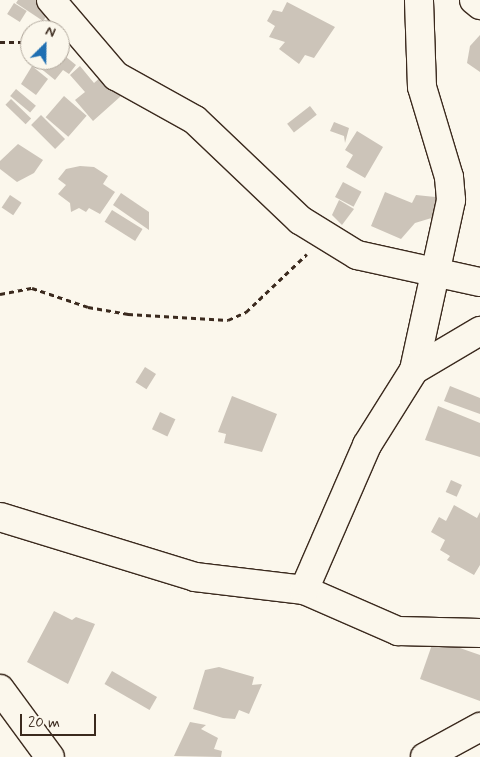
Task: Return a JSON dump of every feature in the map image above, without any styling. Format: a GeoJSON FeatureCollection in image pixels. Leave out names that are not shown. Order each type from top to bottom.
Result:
{"type":"FeatureCollection","features":[{"type":"Feature","properties":{"kind":"street"},"geometry":{"type":"LineString","coordinates":[[52,0],[116,76],[195,120],[300,220],[357,255],[432,274],[480,282]]}},
{"type":"Feature","properties":{"kind":"street"},"geometry":{"type":"LineString","coordinates":[[304,590],[367,445],[414,370],[431,302],[432,274],[451,200],[449,177],[421,79],[419,0]]}},
{"type":"Feature","properties":{"kind":"street"},"geometry":{"type":"LineString","coordinates":[[474,0],[480,5]]}},
{"type":"Feature","properties":{"kind":"street"},"geometry":{"type":"LineString","coordinates":[[414,370],[480,331]]}},
{"type":"Feature","properties":{"kind":"street"},"geometry":{"type":"LineString","coordinates":[[0,517],[195,577],[304,590],[398,631],[480,633]]}},
{"type":"Feature","properties":{"kind":"street"},"geometry":{"type":"LineString","coordinates":[[0,689],[50,757]]}},
{"type":"Feature","properties":{"kind":"street"},"geometry":{"type":"LineString","coordinates":[[425,757],[480,727]]}},
{"type":"Feature","properties":{"kind":"path"},"geometry":{"type":"LineString","coordinates":[[0,42],[20,42]]}},
{"type":"Feature","properties":{"kind":"path"},"geometry":{"type":"LineString","coordinates":[[0,294],[32,288],[88,307],[128,314],[188,321],[228,320],[246,312],[327,236]]}},
{"type":"Feature","properties":{"kind":"building"},"geometry":{"type":"Polygon","coordinates":[[[18,0],[43,0],[53,7],[44,20],[42,20],[16,3],[18,0]]]}},
{"type":"Feature","properties":{"kind":"building"},"geometry":{"type":"Polygon","coordinates":[[[287,2],[335,27],[314,58],[305,55],[299,64],[279,49],[285,42],[269,37],[275,26],[267,21],[273,10],[282,12],[287,2]]]}},
{"type":"Feature","properties":{"kind":"building"},"geometry":{"type":"Polygon","coordinates":[[[14,3],[27,11],[20,22],[7,14],[14,3]]]}},
{"type":"Feature","properties":{"kind":"building"},"geometry":{"type":"Polygon","coordinates":[[[480,35],[480,72],[467,63],[470,46],[480,35]]]}},
{"type":"Feature","properties":{"kind":"building"},"geometry":{"type":"Polygon","coordinates":[[[70,60],[76,65],[69,74],[63,70],[70,70],[70,60]]]}},
{"type":"Feature","properties":{"kind":"building"},"geometry":{"type":"Polygon","coordinates":[[[80,66],[94,83],[102,76],[121,96],[93,121],[75,100],[85,92],[70,75],[80,66]]]}},
{"type":"Feature","properties":{"kind":"building"},"geometry":{"type":"Polygon","coordinates":[[[30,70],[37,70],[48,79],[36,95],[21,84],[30,70]]]}},
{"type":"Feature","properties":{"kind":"building"},"geometry":{"type":"Polygon","coordinates":[[[43,70],[63,70],[55,80],[43,70]]]}},
{"type":"Feature","properties":{"kind":"building"},"geometry":{"type":"Polygon","coordinates":[[[16,89],[36,106],[30,113],[10,96],[16,89]]]}},
{"type":"Feature","properties":{"kind":"building"},"geometry":{"type":"Polygon","coordinates":[[[64,96],[87,116],[68,137],[46,117],[64,96]]]}},
{"type":"Feature","properties":{"kind":"building"},"geometry":{"type":"Polygon","coordinates":[[[11,99],[31,118],[26,124],[5,105],[11,99]]]}},
{"type":"Feature","properties":{"kind":"building"},"geometry":{"type":"Polygon","coordinates":[[[310,106],[317,115],[294,133],[287,124],[310,106]]]}},
{"type":"Feature","properties":{"kind":"building"},"geometry":{"type":"Polygon","coordinates":[[[41,115],[65,139],[55,149],[31,125],[41,115]]]}},
{"type":"Feature","properties":{"kind":"building"},"geometry":{"type":"Polygon","coordinates":[[[334,122],[349,128],[345,143],[344,136],[330,131],[334,122]]]}},
{"type":"Feature","properties":{"kind":"building"},"geometry":{"type":"Polygon","coordinates":[[[357,131],[383,147],[365,178],[346,167],[353,155],[345,150],[357,131]]]}},
{"type":"Feature","properties":{"kind":"building"},"geometry":{"type":"Polygon","coordinates":[[[18,144],[43,160],[34,173],[17,182],[0,169],[0,161],[18,144]]]}},
{"type":"Feature","properties":{"kind":"building"},"geometry":{"type":"Polygon","coordinates":[[[80,166],[94,167],[108,176],[103,184],[115,192],[100,214],[89,208],[86,212],[79,208],[71,212],[70,203],[58,194],[66,185],[58,179],[66,169],[80,166]]]}},
{"type":"Feature","properties":{"kind":"building"},"geometry":{"type":"Polygon","coordinates":[[[343,182],[362,192],[354,207],[335,197],[343,182]]]}},
{"type":"Feature","properties":{"kind":"building"},"geometry":{"type":"Polygon","coordinates":[[[385,192],[412,203],[416,195],[445,198],[438,216],[415,223],[401,239],[371,226],[385,192]]]}},
{"type":"Feature","properties":{"kind":"building"},"geometry":{"type":"Polygon","coordinates":[[[121,193],[149,212],[149,230],[113,205],[121,193]]]}},
{"type":"Feature","properties":{"kind":"building"},"geometry":{"type":"Polygon","coordinates":[[[10,195],[22,203],[13,215],[2,207],[10,195]]]}},
{"type":"Feature","properties":{"kind":"building"},"geometry":{"type":"Polygon","coordinates":[[[339,200],[354,209],[342,225],[332,215],[339,200]]]}},
{"type":"Feature","properties":{"kind":"building"},"geometry":{"type":"Polygon","coordinates":[[[112,210],[143,229],[135,241],[105,222],[112,210]]]}},
{"type":"Feature","properties":{"kind":"building"},"geometry":{"type":"Polygon","coordinates":[[[145,367],[156,374],[146,389],[135,382],[145,367]]]}},
{"type":"Feature","properties":{"kind":"building"},"geometry":{"type":"Polygon","coordinates":[[[450,386],[480,398],[480,414],[444,401],[450,386]]]}},
{"type":"Feature","properties":{"kind":"building"},"geometry":{"type":"Polygon","coordinates":[[[232,396],[277,414],[262,452],[224,443],[226,434],[218,432],[232,396]]]}},
{"type":"Feature","properties":{"kind":"building"},"geometry":{"type":"Polygon","coordinates":[[[438,406],[480,423],[480,457],[425,440],[438,406]]]}},
{"type":"Feature","properties":{"kind":"building"},"geometry":{"type":"Polygon","coordinates":[[[160,412],[175,419],[167,436],[152,429],[160,412]]]}},
{"type":"Feature","properties":{"kind":"building"},"geometry":{"type":"Polygon","coordinates":[[[451,480],[462,485],[457,497],[446,492],[451,480]]]}},
{"type":"Feature","properties":{"kind":"building"},"geometry":{"type":"Polygon","coordinates":[[[454,505],[477,518],[480,512],[480,565],[474,575],[447,560],[450,556],[440,550],[445,540],[431,532],[439,517],[446,521],[454,505]]]}},
{"type":"Feature","properties":{"kind":"building"},"geometry":{"type":"Polygon","coordinates":[[[54,611],[72,620],[76,617],[95,624],[68,684],[27,662],[54,611]]]}},
{"type":"Feature","properties":{"kind":"building"},"geometry":{"type":"Polygon","coordinates":[[[434,639],[480,655],[480,701],[420,679],[434,639]]]}},
{"type":"Feature","properties":{"kind":"building"},"geometry":{"type":"Polygon","coordinates":[[[219,667],[254,677],[252,685],[262,684],[249,714],[239,710],[235,719],[223,718],[193,709],[205,670],[219,667]]]}},
{"type":"Feature","properties":{"kind":"building"},"geometry":{"type":"Polygon","coordinates":[[[112,671],[157,697],[150,710],[105,684],[112,671]]]}},
{"type":"Feature","properties":{"kind":"building"},"geometry":{"type":"Polygon","coordinates":[[[190,722],[206,725],[201,729],[218,738],[214,749],[222,751],[221,757],[174,756],[190,722]]]}}]}
